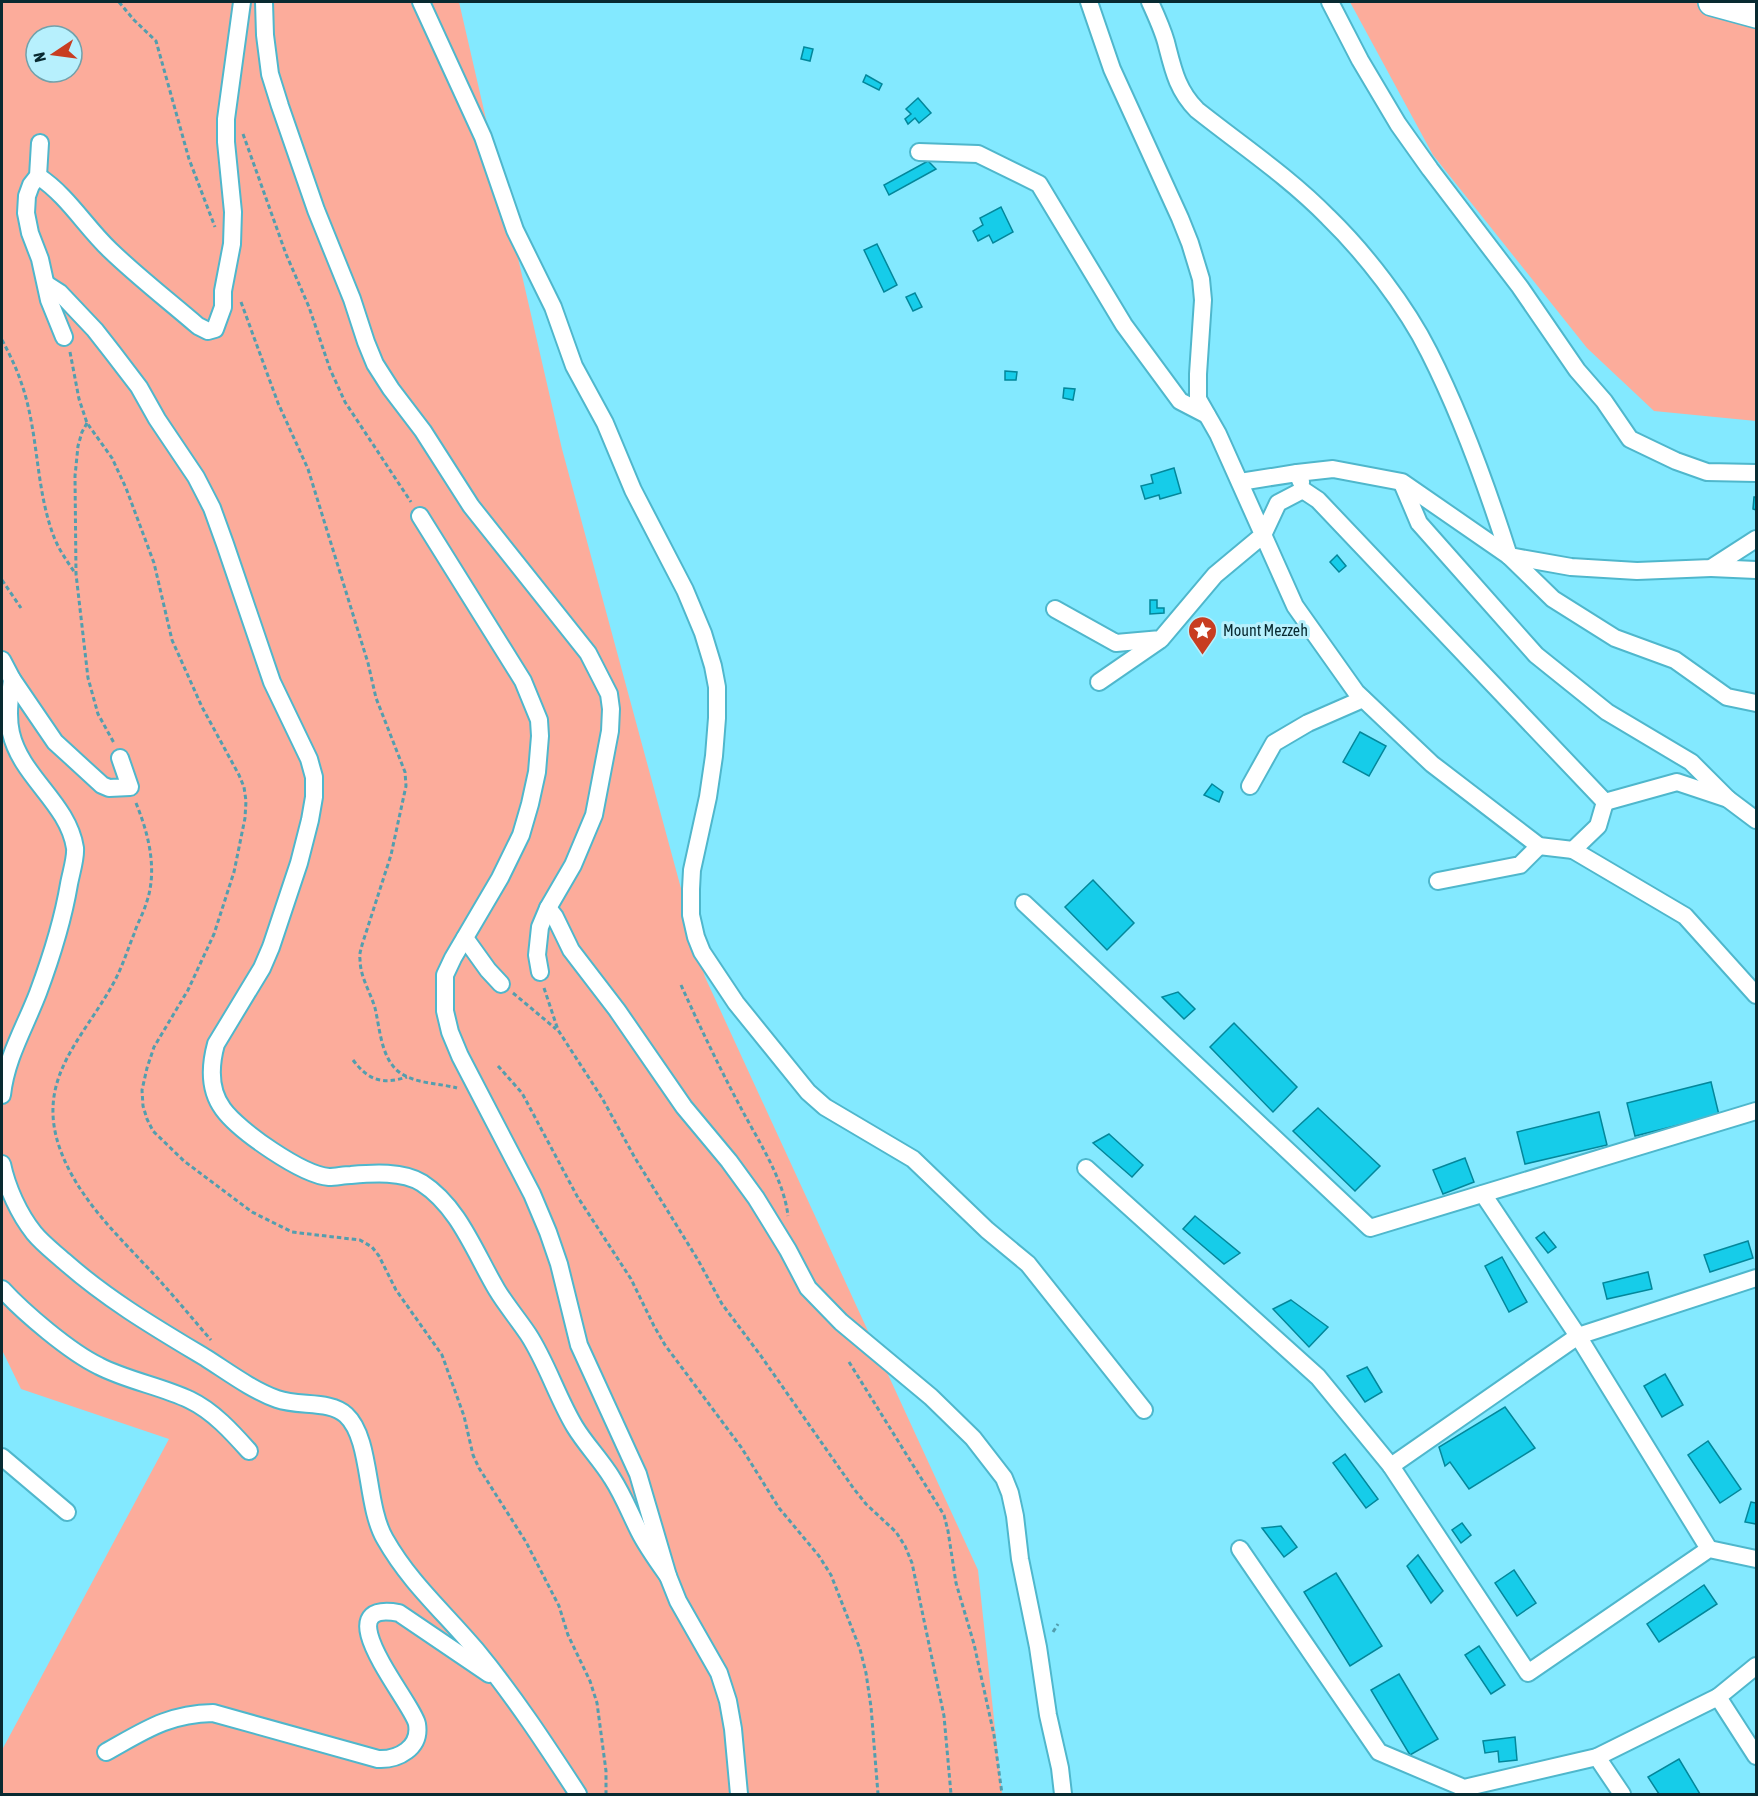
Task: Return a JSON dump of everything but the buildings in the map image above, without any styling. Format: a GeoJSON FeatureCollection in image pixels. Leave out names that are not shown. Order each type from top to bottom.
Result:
{"type":"FeatureCollection","features":[{"type":"Feature","properties":{"kind":"main road"},"geometry":{"type":"LineString","coordinates":[[1712,2],[1756,14]]}},
{"type":"Feature","properties":{"kind":"street"},"geometry":{"type":"LineString","coordinates":[[38,176],[59,192],[108,248],[198,326],[208,331],[215,328],[223,307],[223,291],[232,244],[233,212],[226,119],[242,2]]}},
{"type":"Feature","properties":{"kind":"street"},"geometry":{"type":"LineString","coordinates":[[264,2],[270,74],[316,210],[375,364],[423,431],[471,506],[588,653],[609,694],[610,731],[594,815],[573,865],[548,908],[538,941],[540,972]]}},
{"type":"Feature","properties":{"kind":"street"},"geometry":{"type":"LineString","coordinates":[[421,2],[483,137],[515,230],[553,307],[574,366],[606,423],[633,490],[685,590],[703,633],[713,666],[717,687],[714,756],[691,879],[691,915],[702,952],[736,1004],[808,1092],[825,1107],[912,1159],[987,1230],[1028,1264],[1144,1410]]}},
{"type":"Feature","properties":{"kind":"street"},"geometry":{"type":"LineString","coordinates":[[1089,2],[1112,69],[1191,243],[1201,279],[1203,300],[1198,399],[1239,482],[1295,606],[1356,692],[1432,764],[1539,846],[1573,850],[1685,916],[1756,995]]}},
{"type":"Feature","properties":{"kind":"street"},"geometry":{"type":"LineString","coordinates":[[1150,2],[1165,40],[1176,81],[1185,98],[1197,110],[1291,183],[1327,215],[1352,242],[1407,314],[1429,350],[1450,397],[1486,486],[1509,556]]}},
{"type":"Feature","properties":{"kind":"street"},"geometry":{"type":"LineString","coordinates":[[1330,2],[1359,60],[1398,124],[1520,287],[1576,370],[1604,401],[1630,439],[1676,461],[1707,472],[1756,473]]}},
{"type":"Feature","properties":{"kind":"street"},"geometry":{"type":"LineString","coordinates":[[40,142],[38,176],[30,185],[26,213],[49,300],[64,337]]}},
{"type":"Feature","properties":{"kind":"street"},"geometry":{"type":"LineString","coordinates":[[919,152],[978,154],[1039,184],[1124,325],[1180,401],[1207,415]]}},
{"type":"Feature","properties":{"kind":"street"},"geometry":{"type":"LineString","coordinates":[[46,284],[60,293],[113,352],[139,387],[157,419],[196,477],[212,508],[272,682],[309,759],[314,777],[314,797],[310,820],[299,863],[271,947],[262,968],[216,1044],[211,1074],[219,1100],[224,1110],[245,1129],[301,1169],[330,1177],[350,1174],[396,1175],[422,1182],[452,1213],[496,1288],[528,1334],[565,1409],[611,1477],[639,1532],[668,1576],[689,1621],[719,1673],[728,1701],[733,1729],[739,1794]]}},
{"type":"Feature","properties":{"kind":"street"},"geometry":{"type":"LineString","coordinates":[[1239,482],[1334,469],[1402,482],[1509,556],[1553,599],[1614,638],[1675,660],[1727,697],[1756,702]]}},
{"type":"Feature","properties":{"kind":"street"},"geometry":{"type":"LineString","coordinates":[[1297,473],[1304,490],[1318,500],[1605,802]]}},
{"type":"Feature","properties":{"kind":"street"},"geometry":{"type":"LineString","coordinates":[[1402,482],[1419,524],[1536,655],[1607,712],[1691,762],[1728,799],[1756,819]]}},
{"type":"Feature","properties":{"kind":"street"},"geometry":{"type":"LineString","coordinates":[[1099,682],[1161,639],[1215,575],[1263,535],[1278,503],[1304,490]]}},
{"type":"Feature","properties":{"kind":"street"},"geometry":{"type":"LineString","coordinates":[[420,516],[523,681],[540,728],[537,772],[520,835],[500,878],[445,975],[445,1011],[450,1032],[460,1056],[532,1194],[548,1232],[559,1264],[579,1345],[638,1474],[668,1576]]}},
{"type":"Feature","properties":{"kind":"street"},"geometry":{"type":"LineString","coordinates":[[1711,568],[1756,539]]}},
{"type":"Feature","properties":{"kind":"street"},"geometry":{"type":"LineString","coordinates":[[1509,556],[1571,567],[1637,571],[1711,568],[1756,570]]}},
{"type":"Feature","properties":{"kind":"street"},"geometry":{"type":"LineString","coordinates":[[1055,609],[1116,643],[1161,639]]}},
{"type":"Feature","properties":{"kind":"street"},"geometry":{"type":"LineString","coordinates":[[2,660],[12,679],[55,742],[89,775],[109,788],[130,787],[120,758]]}},
{"type":"Feature","properties":{"kind":"street"},"geometry":{"type":"LineString","coordinates":[[2,1095],[10,1061],[24,1022],[38,994],[56,936],[68,892],[75,849],[64,820],[34,779],[11,733],[9,714],[12,679]]}},
{"type":"Feature","properties":{"kind":"street"},"geometry":{"type":"LineString","coordinates":[[1250,786],[1274,743],[1308,723],[1363,699]]}},
{"type":"Feature","properties":{"kind":"street"},"geometry":{"type":"LineString","coordinates":[[1605,802],[1677,782],[1728,799]]}},
{"type":"Feature","properties":{"kind":"street"},"geometry":{"type":"LineString","coordinates":[[1573,850],[1598,826],[1605,802]]}},
{"type":"Feature","properties":{"kind":"street"},"geometry":{"type":"LineString","coordinates":[[1438,881],[1520,865],[1539,846]]}},
{"type":"Feature","properties":{"kind":"street"},"geometry":{"type":"LineString","coordinates":[[1024,903],[1370,1228],[1756,1111]]}},
{"type":"Feature","properties":{"kind":"street"},"geometry":{"type":"LineString","coordinates":[[548,908],[555,917],[571,950],[617,1010],[684,1107],[756,1198],[808,1288],[819,1301],[931,1397],[973,1438],[1004,1478],[1015,1516],[1020,1559],[1038,1647],[1063,1794]]}},
{"type":"Feature","properties":{"kind":"street"},"geometry":{"type":"LineString","coordinates":[[465,938],[501,984]]}},
{"type":"Feature","properties":{"kind":"street"},"geometry":{"type":"LineString","coordinates":[[2,1164],[5,1179],[15,1202],[35,1234],[83,1278],[127,1311],[241,1380],[276,1398],[308,1405],[325,1404],[338,1409],[347,1416],[355,1426],[360,1440],[370,1493],[383,1535],[408,1574],[471,1644],[532,1725],[578,1794]]}},
{"type":"Feature","properties":{"kind":"street"},"geometry":{"type":"LineString","coordinates":[[1086,1168],[1318,1377],[1391,1466],[1528,1673],[1710,1549]]}},
{"type":"Feature","properties":{"kind":"street"},"geometry":{"type":"LineString","coordinates":[[1483,1194],[1578,1336],[1710,1549],[1756,1559]]}},
{"type":"Feature","properties":{"kind":"street"},"geometry":{"type":"LineString","coordinates":[[1391,1466],[1578,1336],[1756,1278]]}},
{"type":"Feature","properties":{"kind":"street"},"geometry":{"type":"LineString","coordinates":[[2,1289],[14,1302],[72,1350],[99,1367],[191,1400],[220,1422],[249,1451]]}},
{"type":"Feature","properties":{"kind":"street"},"geometry":{"type":"LineString","coordinates":[[2,1457],[67,1512]]}},
{"type":"Feature","properties":{"kind":"street"},"geometry":{"type":"LineString","coordinates":[[1240,1549],[1379,1752],[1464,1788],[1598,1757],[1718,1697],[1756,1666]]}},
{"type":"Feature","properties":{"kind":"street"},"geometry":{"type":"LineString","coordinates":[[106,1752],[172,1718],[213,1713],[378,1759],[391,1759],[402,1755],[414,1740],[417,1723],[408,1704],[381,1664],[368,1631],[369,1621],[375,1614],[386,1611],[399,1613],[497,1679]]}},
{"type":"Feature","properties":{"kind":"street"},"geometry":{"type":"LineString","coordinates":[[1718,1697],[1756,1756]]}},
{"type":"Feature","properties":{"kind":"street"},"geometry":{"type":"LineString","coordinates":[[1598,1757],[1622,1794]]}},
{"type":"Feature","properties":{"kind":"path"},"geometry":{"type":"LineString","coordinates":[[119,2],[156,41],[189,159],[216,228]]}},
{"type":"Feature","properties":{"kind":"path"},"geometry":{"type":"LineString","coordinates":[[243,132],[286,254],[345,402],[420,516]]}},
{"type":"Feature","properties":{"kind":"path"},"geometry":{"type":"LineString","coordinates":[[239,297],[278,403],[308,469],[365,654],[376,698],[405,772],[406,786],[391,855],[359,957],[363,979],[375,1008],[387,1056],[396,1070],[407,1077],[464,1090],[487,1106]]}},
{"type":"Feature","properties":{"kind":"path"},"geometry":{"type":"LineString","coordinates":[[64,337],[72,358],[79,399],[87,423],[112,458],[126,488],[154,563],[172,640],[202,707],[239,775],[246,801],[245,818],[234,872],[214,934],[188,990],[154,1047],[147,1068],[142,1090],[147,1119],[153,1131],[184,1161],[252,1212],[292,1232],[360,1240],[372,1247],[379,1256],[396,1290],[442,1355],[464,1416],[476,1462],[526,1542],[559,1606],[568,1635],[590,1681],[597,1703],[606,1771],[606,1794]]}},
{"type":"Feature","properties":{"kind":"path"},"geometry":{"type":"LineString","coordinates":[[2,340],[21,382],[53,535],[61,553],[76,574]]}},
{"type":"Feature","properties":{"kind":"path"},"geometry":{"type":"LineString","coordinates":[[87,423],[78,446],[75,476],[76,574],[81,600],[88,678],[98,714],[120,758]]}},
{"type":"Feature","properties":{"kind":"path"},"geometry":{"type":"LineString","coordinates":[[2,580],[21,608]]}},
{"type":"Feature","properties":{"kind":"path"},"geometry":{"type":"LineString","coordinates":[[130,787],[144,821],[152,859],[147,903],[114,982],[64,1063],[55,1086],[52,1104],[53,1124],[60,1150],[73,1178],[93,1208],[212,1341]]}},
{"type":"Feature","properties":{"kind":"path"},"geometry":{"type":"LineString","coordinates":[[540,972],[558,1030]]}},
{"type":"Feature","properties":{"kind":"path"},"geometry":{"type":"LineString","coordinates":[[501,984],[558,1030],[602,1098],[722,1304],[854,1489],[866,1504],[896,1532],[905,1546],[912,1563],[945,1716],[951,1794]]}},
{"type":"Feature","properties":{"kind":"path"},"geometry":{"type":"LineString","coordinates":[[681,985],[744,1113],[763,1145],[787,1212],[788,1250]]}},
{"type":"Feature","properties":{"kind":"path"},"geometry":{"type":"LineString","coordinates":[[353,1060],[363,1073],[373,1079],[388,1081],[407,1077]]}},
{"type":"Feature","properties":{"kind":"path"},"geometry":{"type":"LineString","coordinates":[[498,1066],[522,1093],[577,1196],[631,1279],[665,1345],[741,1447],[780,1508],[819,1556],[831,1575],[860,1648],[866,1673],[878,1794]]}},
{"type":"Feature","properties":{"kind":"path"},"geometry":{"type":"LineString","coordinates":[[849,1362],[944,1515],[956,1583],[974,1644],[994,1735],[1002,1794]]}},
{"type":"Feature","properties":{"kind":"shaded area"},"geometry":{"type":"Polygon","coordinates":[[[2,2],[459,2],[562,449],[705,977],[978,1570],[1002,1794],[2,1794],[2,1750],[169,1439],[21,1389],[2,1350],[2,2]]]}},
{"type":"Feature","properties":{"kind":"shaded area"},"geometry":{"type":"Polygon","coordinates":[[[1350,2],[1756,2],[1756,421],[1654,411],[1587,348],[1433,155],[1350,2]]]}},
{"type":"Feature","properties":{"kind":"place","name":"Mount Mezzeh"},"geometry":{"type":"Point","coordinates":[1202,656]}}]}
